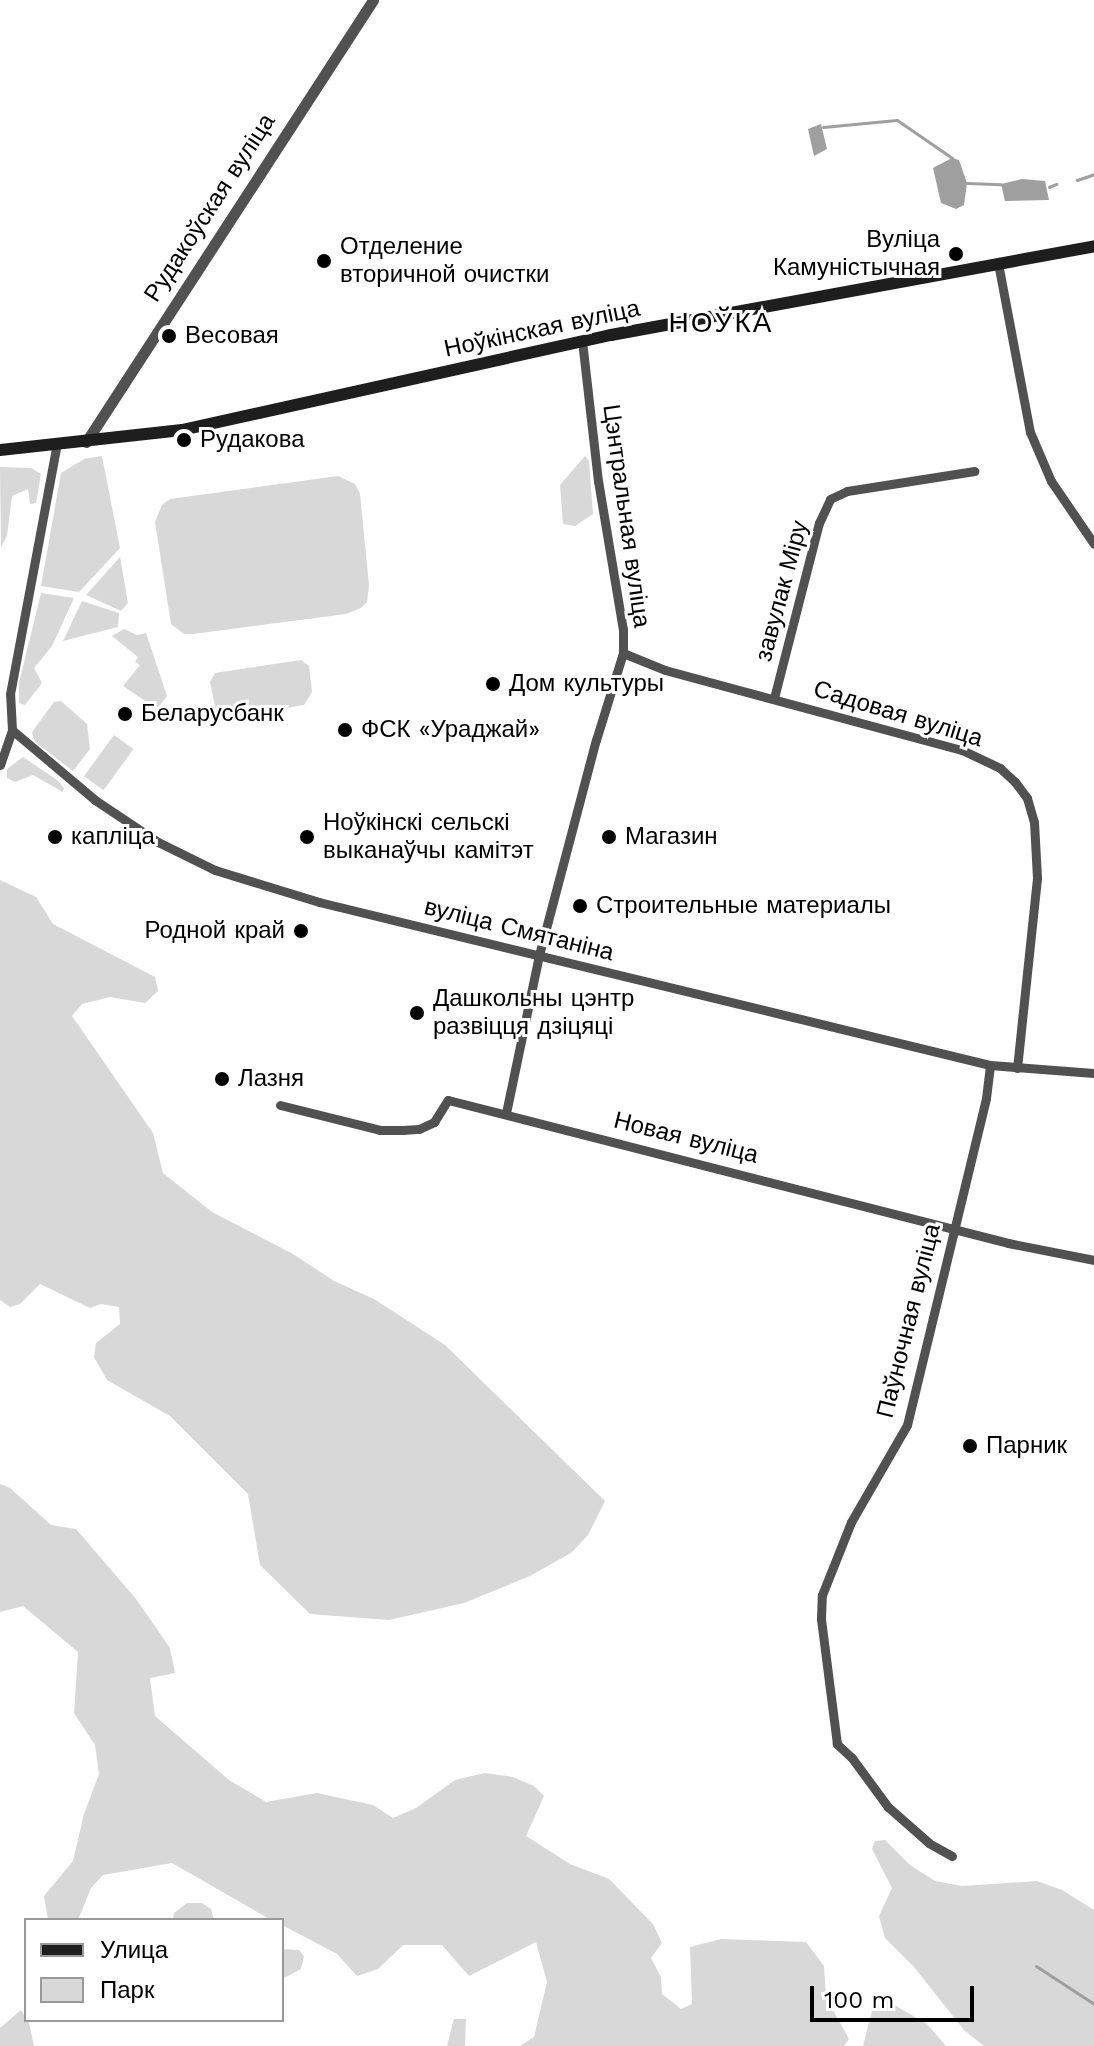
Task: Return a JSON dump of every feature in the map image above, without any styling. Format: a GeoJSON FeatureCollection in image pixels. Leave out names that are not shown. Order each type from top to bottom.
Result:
{"type":"FeatureCollection","features":[{"type":"Feature","properties":{"kind":"main road","name":"Ноўкінская вуліца"},"geometry":{"type":"LineString","coordinates":[[0,450],[182,430],[582,341],[1094,246]]}},
{"type":"Feature","properties":{"kind":"street","name":"Рудакоўская вуліца"},"geometry":{"type":"LineString","coordinates":[[86,442],[373,0]]}},
{"type":"Feature","properties":{"kind":"street"},"geometry":{"type":"LineString","coordinates":[[998,263],[1021,398],[1038,457],[1094,544]]}},
{"type":"Feature","properties":{"kind":"street","name":"Цэнтральная вуліца"},"geometry":{"type":"LineString","coordinates":[[506,1113],[539,955],[596,740],[623,653],[623,630],[598,481],[582,341]]}},
{"type":"Feature","properties":{"kind":"street"},"geometry":{"type":"LineString","coordinates":[[0,765],[12,730],[10,694],[57,444]]}},
{"type":"Feature","properties":{"kind":"street","name":"завулак Міру"},"geometry":{"type":"LineString","coordinates":[[774,698],[819,523],[830,499],[847,491],[974,471]]}},
{"type":"Feature","properties":{"kind":"street","name":"Садовая вуліца"},"geometry":{"type":"LineString","coordinates":[[623,653],[665,670],[962,750],[1000,768],[1027,798],[1034,822],[1037,878],[1017,1068]]}},
{"type":"Feature","properties":{"kind":"street","name":"вуліца Смятаніна"},"geometry":{"type":"LineString","coordinates":[[12,730],[95,800],[158,842],[215,870],[319,902],[990,1065],[1094,1073]]}},
{"type":"Feature","properties":{"kind":"street","name":"Паўночная вуліца"},"geometry":{"type":"LineString","coordinates":[[952,1856],[929,1843],[888,1807],[852,1758],[837,1744],[821,1619],[822,1595],[851,1522],[907,1425],[986,1098],[990,1065]]}},
{"type":"Feature","properties":{"kind":"street","name":"Новая вуліца"},"geometry":{"type":"LineString","coordinates":[[280,1105],[380,1130],[419,1129],[434,1122],[448,1100],[954,1226],[1008,1243],[1094,1260]]}},
{"type":"Feature","properties":{"kind":"green space"},"geometry":{"type":"Polygon","coordinates":[[[102,456],[120,548],[79,592],[41,586],[61,473],[84,459],[102,456]]]}},
{"type":"Feature","properties":{"kind":"green space"},"geometry":{"type":"Polygon","coordinates":[[[585,456],[589,461],[593,514],[575,526],[563,524],[560,485],[585,456]]]}},
{"type":"Feature","properties":{"kind":"green space"},"geometry":{"type":"Polygon","coordinates":[[[0,467],[31,468],[41,474],[36,503],[30,504],[28,489],[12,496],[7,536],[1,547],[0,467]]]}},
{"type":"Feature","properties":{"kind":"green space"},"geometry":{"type":"Polygon","coordinates":[[[338,476],[355,484],[360,494],[369,585],[367,602],[361,608],[346,614],[193,634],[184,634],[171,624],[155,522],[162,505],[170,499],[338,476]]]}},
{"type":"Feature","properties":{"kind":"green space"},"geometry":{"type":"Polygon","coordinates":[[[120,557],[128,603],[121,611],[86,595],[120,557]]]}},
{"type":"Feature","properties":{"kind":"green space"},"geometry":{"type":"Polygon","coordinates":[[[41,593],[74,598],[52,646],[34,668],[42,683],[25,705],[19,703],[19,683],[41,593]]]}},
{"type":"Feature","properties":{"kind":"green space"},"geometry":{"type":"Polygon","coordinates":[[[82,601],[119,613],[118,627],[63,641],[82,601]]]}},
{"type":"Feature","properties":{"kind":"green space"},"geometry":{"type":"Polygon","coordinates":[[[124,629],[137,635],[146,633],[167,696],[157,709],[123,686],[140,665],[135,662],[138,657],[112,636],[124,629]]]}},
{"type":"Feature","properties":{"kind":"green space"},"geometry":{"type":"Polygon","coordinates":[[[301,660],[309,666],[312,692],[304,705],[230,717],[217,715],[210,682],[215,673],[301,660]]]}},
{"type":"Feature","properties":{"kind":"green space"},"geometry":{"type":"Polygon","coordinates":[[[61,701],[87,724],[90,749],[73,771],[35,742],[32,732],[54,702],[61,701]]]}},
{"type":"Feature","properties":{"kind":"green space"},"geometry":{"type":"Polygon","coordinates":[[[114,735],[133,749],[103,790],[84,776],[114,735]]]}},
{"type":"Feature","properties":{"kind":"green space"},"geometry":{"type":"Polygon","coordinates":[[[23,757],[57,780],[64,788],[63,792],[33,775],[15,782],[7,778],[7,769],[23,757]]]}},
{"type":"Feature","properties":{"kind":"green space"},"geometry":{"type":"Polygon","coordinates":[[[0,880],[36,897],[53,924],[155,977],[158,991],[145,1003],[110,997],[82,1004],[72,1016],[153,1133],[163,1173],[212,1212],[293,1254],[334,1281],[374,1299],[445,1345],[605,1501],[588,1535],[571,1553],[530,1576],[464,1603],[389,1620],[310,1614],[260,1565],[248,1494],[170,1416],[107,1380],[94,1357],[96,1343],[120,1324],[119,1307],[101,1304],[90,1308],[40,1284],[20,1304],[10,1307],[0,1300],[0,880]]]}},
{"type":"Feature","properties":{"kind":"green space"},"geometry":{"type":"Polygon","coordinates":[[[0,1484],[10,1488],[51,1525],[76,1529],[136,1599],[170,1648],[175,1673],[150,1678],[155,1716],[229,1780],[266,1802],[317,1793],[373,1805],[393,1818],[416,1808],[455,1780],[485,1773],[513,1777],[534,1786],[544,1796],[526,1836],[570,1864],[609,1879],[653,1924],[662,1943],[651,1958],[661,1977],[662,1994],[681,2009],[692,2004],[690,1947],[721,1939],[806,1942],[824,1966],[826,1997],[849,2039],[844,2046],[520,2046],[534,2037],[547,1982],[536,1942],[469,1976],[442,1945],[403,1945],[378,1969],[357,1976],[337,1954],[284,1926],[284,1918],[268,1918],[172,1863],[103,1875],[91,1888],[79,1918],[48,1918],[44,1896],[73,1861],[84,1814],[99,1774],[95,1745],[74,1713],[78,1652],[23,1606],[0,1612],[0,1484]]]}},
{"type":"Feature","properties":{"kind":"green space"},"geometry":{"type":"Polygon","coordinates":[[[885,1840],[910,1865],[935,1881],[962,1886],[1037,1881],[1062,1890],[1094,1910],[1094,2046],[984,2046],[964,2030],[914,1967],[885,1938],[879,1916],[892,1888],[872,1849],[875,1841],[885,1840]]]}},
{"type":"Feature","properties":{"kind":"green space"},"geometry":{"type":"Polygon","coordinates":[[[187,1903],[202,1903],[211,1909],[213,1918],[173,1918],[174,1913],[187,1903]]]}},
{"type":"Feature","properties":{"kind":"green space"},"geometry":{"type":"Polygon","coordinates":[[[284,1949],[299,1950],[304,1956],[301,1969],[284,1978],[284,1949]]]}},
{"type":"Feature","properties":{"kind":"green space"},"geometry":{"type":"Polygon","coordinates":[[[884,1999],[927,2024],[946,2046],[863,2046],[872,2011],[884,1999]]]}},
{"type":"Feature","properties":{"kind":"green space"},"geometry":{"type":"Polygon","coordinates":[[[21,2010],[24,2022],[29,2023],[34,2046],[0,2046],[0,2028],[21,2010]]]}},
{"type":"Feature","properties":{"kind":"green space"},"geometry":{"type":"Polygon","coordinates":[[[454,2019],[466,2019],[465,2046],[447,2046],[454,2019]]]}},
{"type":"Feature","properties":{"kind":"shaded area"},"geometry":{"type":"Polygon","coordinates":[[[821,124],[827,149],[814,156],[808,129],[821,124]]]}},
{"type":"Feature","properties":{"kind":"shaded area"},"geometry":{"type":"Polygon","coordinates":[[[952,158],[959,160],[967,183],[964,205],[956,209],[941,203],[933,168],[952,158]]]}},
{"type":"Feature","properties":{"kind":"shaded area"},"geometry":{"type":"Polygon","coordinates":[[[1022,179],[1045,181],[1049,200],[1005,201],[1001,184],[1022,179]]]}},
{"type":"Feature","properties":{"kind":"waterway"},"geometry":{"type":"LineString","coordinates":[[823,127],[897,120],[952,158]]}},
{"type":"Feature","properties":{"kind":"waterway"},"geometry":{"type":"LineString","coordinates":[[1077,180],[1094,174]]}},
{"type":"Feature","properties":{"kind":"waterway"},"geometry":{"type":"LineString","coordinates":[[967,183],[1001,184]]}},
{"type":"Feature","properties":{"kind":"waterway"},"geometry":{"type":"LineString","coordinates":[[1049,187],[1056,184]]}},
{"type":"Feature","properties":{"kind":"waterway"},"geometry":{"type":"LineString","coordinates":[[1036,1966],[1094,2004]]}},
{"type":"Feature","properties":{"kind":"place","name":"Вуліца Камуністычная"},"geometry":{"type":"Point","coordinates":[956,254]}},
{"type":"Feature","properties":{"kind":"place","name":"Отделение вторичной очистки"},"geometry":{"type":"Point","coordinates":[324,261]}},
{"type":"Feature","properties":{"kind":"place","name":"Весовая"},"geometry":{"type":"Point","coordinates":[169,336]}},
{"type":"Feature","properties":{"kind":"place","name":"Рудакова"},"geometry":{"type":"Point","coordinates":[184,440]}},
{"type":"Feature","properties":{"kind":"place","name":"Дом культуры"},"geometry":{"type":"Point","coordinates":[493,684]}},
{"type":"Feature","properties":{"kind":"place","name":"Беларусбанк"},"geometry":{"type":"Point","coordinates":[125,714]}},
{"type":"Feature","properties":{"kind":"place","name":"ФСК «Ураджай»"},"geometry":{"type":"Point","coordinates":[345,730]}},
{"type":"Feature","properties":{"kind":"place","name":"капліца"},"geometry":{"type":"Point","coordinates":[55,837]}},
{"type":"Feature","properties":{"kind":"place","name":"Ноўкінскі сельскі выканаўчы камітэт"},"geometry":{"type":"Point","coordinates":[307,837]}},
{"type":"Feature","properties":{"kind":"place","name":"Магазин"},"geometry":{"type":"Point","coordinates":[609,837]}},
{"type":"Feature","properties":{"kind":"place","name":"Строительные материалы"},"geometry":{"type":"Point","coordinates":[580,906]}},
{"type":"Feature","properties":{"kind":"place","name":"Родной край"},"geometry":{"type":"Point","coordinates":[301,931]}},
{"type":"Feature","properties":{"kind":"place","name":"Дашкольны цэнтр развіцця дзіцяці"},"geometry":{"type":"Point","coordinates":[417,1013]}},
{"type":"Feature","properties":{"kind":"place","name":"Лазня"},"geometry":{"type":"Point","coordinates":[222,1079]}},
{"type":"Feature","properties":{"kind":"place","name":"Парник"},"geometry":{"type":"Point","coordinates":[970,1446]}},
{"type":"Feature","properties":{"kind":"district","name":"НОЎКА"},"geometry":{"type":"Point","coordinates":[721,323]}}]}
